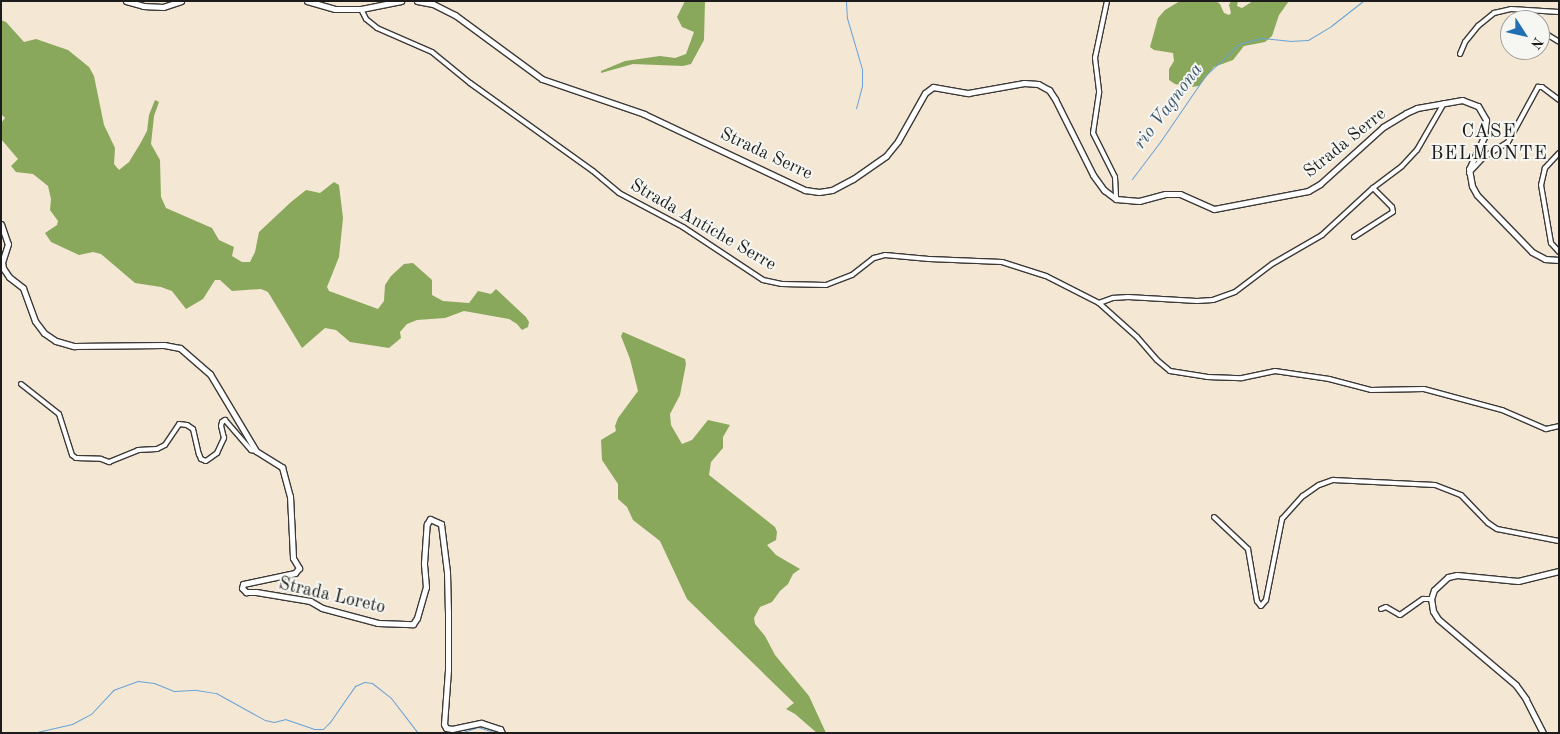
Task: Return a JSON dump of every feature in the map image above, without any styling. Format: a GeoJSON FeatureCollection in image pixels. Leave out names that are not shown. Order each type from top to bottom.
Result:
{"type":"FeatureCollection","features":[{"type":"Feature","properties":{"kind":"main road"},"geometry":{"type":"LineString","coordinates":[[126,1],[141,6],[162,7],[181,1]]}},
{"type":"Feature","properties":{"kind":"main road"},"geometry":{"type":"LineString","coordinates":[[307,1],[335,8],[361,9],[401,1]]}},
{"type":"Feature","properties":{"kind":"main road","name":"Strada Serre"},"geometry":{"type":"LineString","coordinates":[[417,1],[433,4],[454,15],[542,79],[644,114],[805,190],[819,192],[832,190],[853,179],[886,156],[898,141],[925,93],[933,87],[968,93],[1024,83],[1038,84],[1048,90],[1055,99],[1093,175],[1104,190],[1116,199],[1139,201],[1165,194],[1180,194],[1214,208],[1308,191],[1320,184],[1383,127],[1417,108],[1462,100],[1470,102],[1483,112],[1486,120],[1484,137],[1471,163],[1469,173]]}},
{"type":"Feature","properties":{"kind":"main road"},"geometry":{"type":"LineString","coordinates":[[1469,173],[1472,186],[1477,195],[1529,250],[1545,260],[1559,260]]}},
{"type":"Feature","properties":{"kind":"main road","name":"Strada Loreto"},"geometry":{"type":"LineString","coordinates":[[1,224],[8,244],[2,262],[3,268],[9,277],[23,288],[36,321],[44,333],[56,341],[74,346],[164,345],[180,348],[210,374],[256,451],[282,466],[288,481],[293,558],[298,568],[295,573],[281,577],[249,581],[243,584],[242,588],[246,592],[310,601],[322,608],[378,623],[413,624],[417,618],[426,587],[424,563],[427,524],[430,519],[436,520],[441,524],[447,572],[448,670],[444,724],[446,728],[452,729],[481,723],[500,729],[502,733]]}},
{"type":"Feature","properties":{"kind":"main road"},"geometry":{"type":"LineString","coordinates":[[1543,733],[1516,685],[1438,619],[1433,611],[1432,599],[1434,590],[1448,577],[1457,576],[1518,581],[1559,572]]}},
{"type":"Feature","properties":{"kind":"street"},"geometry":{"type":"LineString","coordinates":[[1107,1],[1095,58],[1099,93],[1094,133],[1115,177],[1116,199]]}},
{"type":"Feature","properties":{"kind":"street","name":"Strada Antiche Serre"},"geometry":{"type":"LineString","coordinates":[[361,9],[366,20],[378,28],[432,52],[498,104],[593,171],[619,193],[683,227],[763,280],[782,284],[826,285],[852,275],[874,258],[886,255],[929,259],[989,260],[1014,265],[1046,276],[1099,303],[1137,337],[1163,367],[1178,374],[1242,378],[1275,371],[1329,379],[1362,389],[1424,389],[1502,410],[1546,429],[1559,426]]}},
{"type":"Feature","properties":{"kind":"street"},"geometry":{"type":"LineString","coordinates":[[1460,54],[1465,42],[1487,17],[1500,10]]}},
{"type":"Feature","properties":{"kind":"street"},"geometry":{"type":"LineString","coordinates":[[1469,173],[1484,157],[1508,142],[1538,87],[1542,87],[1559,100]]}},
{"type":"Feature","properties":{"kind":"street"},"geometry":{"type":"LineString","coordinates":[[1099,303],[1113,298],[1128,297],[1188,302],[1226,296],[1235,292],[1272,264],[1322,236],[1372,188],[1402,166],[1417,150],[1444,102]]}},
{"type":"Feature","properties":{"kind":"street"},"geometry":{"type":"LineString","coordinates":[[1559,153],[1544,168],[1541,185],[1551,243],[1559,252]]}},
{"type":"Feature","properties":{"kind":"street"},"geometry":{"type":"LineString","coordinates":[[1354,237],[1393,212],[1392,207],[1372,188]]}},
{"type":"Feature","properties":{"kind":"street"},"geometry":{"type":"LineString","coordinates":[[21,384],[59,414],[72,455],[76,458],[101,459],[109,462],[138,450],[157,449],[164,445],[179,424],[193,429],[201,459],[206,461],[217,453],[224,438],[222,422],[225,420],[251,450],[256,451]]}},
{"type":"Feature","properties":{"kind":"street"},"geometry":{"type":"LineString","coordinates":[[1214,517],[1248,549],[1257,601],[1261,606],[1266,600],[1282,519],[1303,496],[1319,485],[1333,480],[1435,485],[1461,495],[1488,523],[1497,529],[1559,541]]}},
{"type":"Feature","properties":{"kind":"street"},"geometry":{"type":"LineString","coordinates":[[1381,609],[1386,607],[1400,615],[1423,599],[1432,599]]}},
{"type":"Feature","properties":{"kind":"green space"},"geometry":{"type":"Polygon","coordinates":[[[685,1],[705,1],[704,40],[691,64],[683,66],[633,64],[601,73],[601,71],[625,61],[660,56],[675,58],[686,54],[694,32],[682,27],[677,17],[685,1]]]}},
{"type":"Feature","properties":{"kind":"green space"},"geometry":{"type":"Polygon","coordinates":[[[1180,1],[1216,1],[1220,4],[1224,13],[1229,15],[1231,13],[1229,5],[1231,1],[1238,1],[1237,6],[1242,8],[1253,1],[1289,1],[1279,15],[1272,36],[1265,42],[1244,46],[1233,60],[1214,67],[1199,86],[1191,87],[1175,84],[1169,80],[1169,69],[1174,61],[1173,53],[1154,50],[1150,47],[1158,18],[1165,10],[1180,1]]]}},
{"type":"Feature","properties":{"kind":"green space"},"geometry":{"type":"Polygon","coordinates":[[[1,20],[6,22],[24,42],[36,39],[68,50],[89,67],[94,76],[104,125],[115,148],[114,164],[119,170],[129,162],[140,144],[147,131],[149,115],[155,100],[159,102],[154,116],[151,144],[160,160],[161,197],[166,208],[212,228],[219,240],[234,247],[232,256],[242,262],[250,262],[255,252],[259,232],[291,202],[306,190],[320,193],[334,182],[339,185],[343,218],[339,257],[327,287],[329,291],[378,309],[384,301],[385,285],[391,276],[404,264],[413,263],[432,280],[432,295],[443,301],[469,303],[478,291],[491,294],[496,289],[526,317],[529,322],[528,327],[522,330],[509,319],[464,311],[445,318],[417,320],[407,324],[400,332],[401,338],[389,348],[350,342],[336,330],[325,328],[302,348],[268,292],[261,289],[232,291],[220,280],[215,280],[203,299],[186,309],[172,291],[161,287],[135,283],[101,254],[93,252],[79,255],[51,242],[45,233],[57,225],[58,221],[50,210],[51,199],[48,186],[33,174],[16,172],[11,166],[18,159],[1,139],[1,123],[5,118],[1,114],[1,20]]]}},
{"type":"Feature","properties":{"kind":"green space"},"geometry":{"type":"Polygon","coordinates":[[[623,332],[685,359],[686,364],[680,395],[670,414],[671,425],[682,444],[692,440],[708,420],[730,425],[723,437],[723,448],[711,462],[709,475],[775,527],[777,532],[776,540],[767,545],[776,555],[800,569],[793,574],[788,584],[772,602],[760,607],[754,618],[755,624],[765,636],[775,655],[809,696],[826,733],[817,733],[795,714],[786,709],[794,703],[687,599],[660,541],[633,520],[627,507],[618,499],[618,484],[602,460],[601,440],[616,431],[615,426],[618,418],[638,391],[630,359],[621,336],[623,332]]]}},
{"type":"Feature","properties":{"kind":"waterway"},"geometry":{"type":"LineString","coordinates":[[846,1],[847,18],[862,69],[862,86],[856,108]]}},
{"type":"Feature","properties":{"kind":"waterway","name":"rio Vagnona"},"geometry":{"type":"LineString","coordinates":[[1132,179],[1205,76],[1239,44],[1262,38],[1289,41],[1308,40],[1331,26],[1363,1]]}},
{"type":"Feature","properties":{"kind":"waterway"},"geometry":{"type":"LineString","coordinates":[[1,732],[37,732],[72,724],[91,714],[113,690],[138,681],[154,683],[174,691],[196,690],[216,693],[265,720],[274,722],[285,719],[314,729],[323,729],[330,722],[355,686],[364,682],[372,683],[391,698],[418,733]]}},
{"type":"Feature","properties":{"kind":"waterway"},"geometry":{"type":"LineString","coordinates":[[460,733],[478,727],[497,733]]}},
{"type":"Feature","properties":{"kind":"district","name":"CASE BELMONTE"},"geometry":{"type":"Point","coordinates":[1489,144]}}]}
